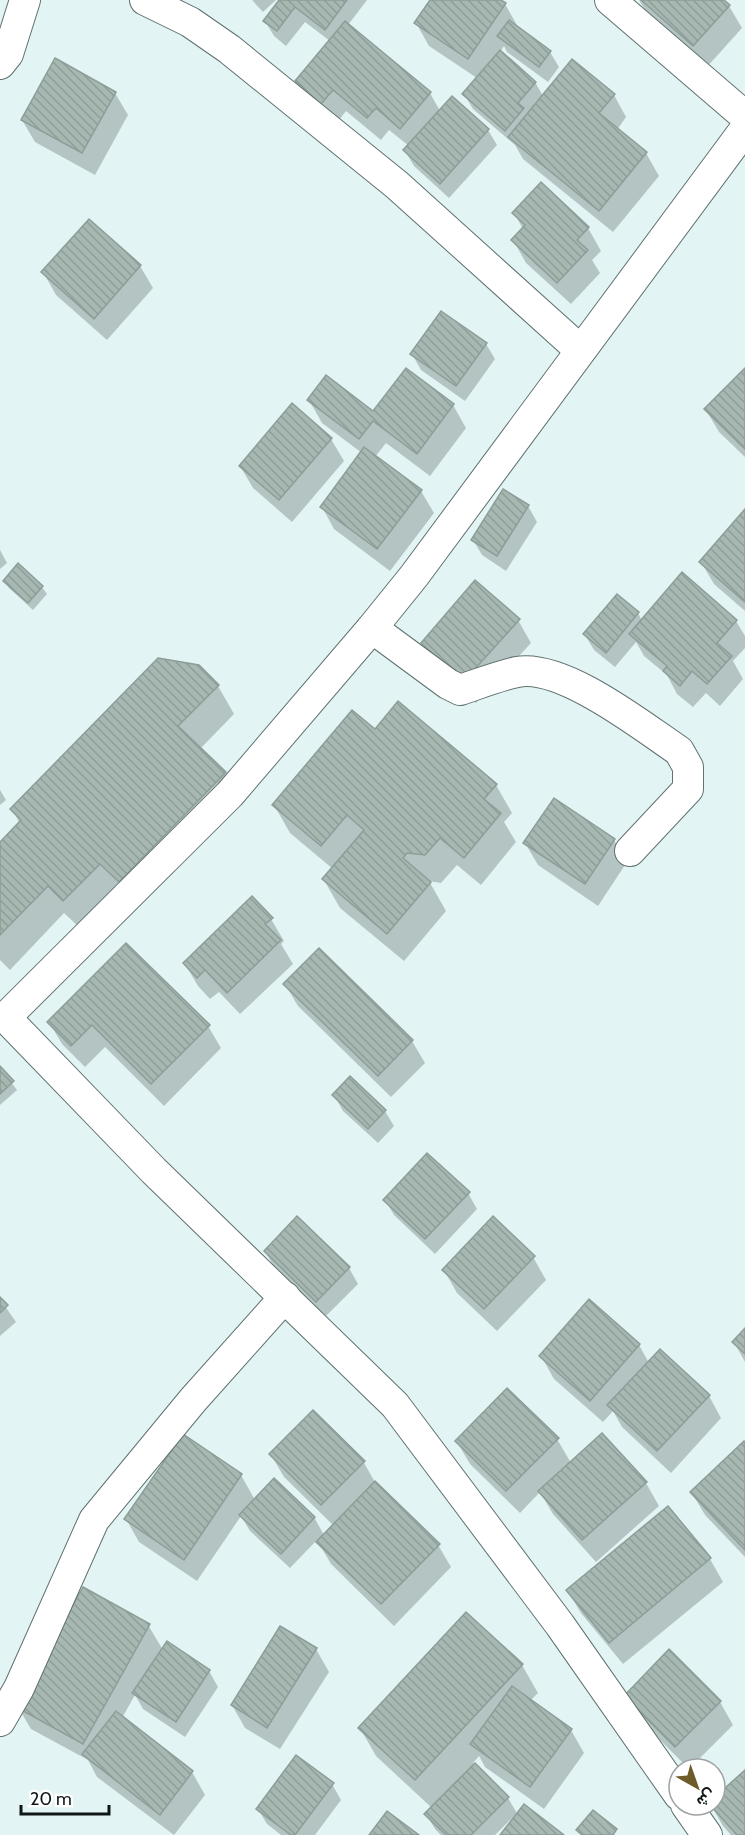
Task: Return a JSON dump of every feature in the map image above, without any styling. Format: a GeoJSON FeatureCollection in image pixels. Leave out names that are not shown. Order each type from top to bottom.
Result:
{"type":"FeatureCollection","features":[{"type":"Feature","properties":{"kind":"street"},"geometry":{"type":"LineString","coordinates":[[0,64],[8,54],[25,0]]}},
{"type":"Feature","properties":{"kind":"street"},"geometry":{"type":"LineString","coordinates":[[145,0],[190,22],[229,49],[398,185],[580,350]]}},
{"type":"Feature","properties":{"kind":"street"},"geometry":{"type":"LineString","coordinates":[[610,0],[744,130],[414,576],[372,628],[230,794],[4,1021],[394,1405],[560,1625],[667,1778]]}},
{"type":"Feature","properties":{"kind":"street"},"geometry":{"type":"LineString","coordinates":[[372,628],[448,684],[460,690],[519,671],[553,675],[584,688],[680,751],[688,767],[688,789],[630,851]]}},
{"type":"Feature","properties":{"kind":"street"},"geometry":{"type":"LineString","coordinates":[[0,1721],[19,1688],[94,1520],[194,1400],[285,1297]]}},
{"type":"Feature","properties":{"kind":"street"},"geometry":{"type":"LineString","coordinates":[[694,1817],[707,1835]]}},
{"type":"Feature","properties":{"kind":"building"},"geometry":{"type":"Polygon","coordinates":[[[279,0],[347,0],[325,30],[295,7],[277,31],[263,21],[279,0]]]}},
{"type":"Feature","properties":{"kind":"building"},"geometry":{"type":"Polygon","coordinates":[[[430,0],[501,0],[506,3],[468,59],[414,23],[430,0]]]}},
{"type":"Feature","properties":{"kind":"building"},"geometry":{"type":"Polygon","coordinates":[[[641,0],[724,0],[730,5],[693,46],[641,0]]]}},
{"type":"Feature","properties":{"kind":"building"},"geometry":{"type":"Polygon","coordinates":[[[509,20],[551,51],[539,67],[497,36],[509,20]]]}},
{"type":"Feature","properties":{"kind":"building"},"geometry":{"type":"Polygon","coordinates":[[[345,21],[431,92],[400,129],[376,108],[367,118],[333,90],[321,104],[295,81],[345,21]]]}},
{"type":"Feature","properties":{"kind":"building"},"geometry":{"type":"Polygon","coordinates":[[[500,50],[536,82],[518,103],[524,108],[505,131],[462,94],[500,50]]]}},
{"type":"Feature","properties":{"kind":"building"},"geometry":{"type":"Polygon","coordinates":[[[55,58],[116,92],[82,153],[21,120],[55,58]]]}},
{"type":"Feature","properties":{"kind":"building"},"geometry":{"type":"Polygon","coordinates":[[[572,59],[615,94],[599,113],[647,152],[599,211],[508,137],[572,59]]]}},
{"type":"Feature","properties":{"kind":"building"},"geometry":{"type":"Polygon","coordinates":[[[452,96],[489,129],[440,184],[403,150],[452,96]]]}},
{"type":"Feature","properties":{"kind":"building"},"geometry":{"type":"Polygon","coordinates":[[[541,182],[589,227],[577,240],[588,250],[557,283],[511,240],[525,225],[512,213],[541,182]]]}},
{"type":"Feature","properties":{"kind":"building"},"geometry":{"type":"Polygon","coordinates":[[[89,219],[141,265],[94,319],[41,272],[89,219]]]}},
{"type":"Feature","properties":{"kind":"building"},"geometry":{"type":"Polygon","coordinates":[[[441,311],[487,343],[456,386],[410,354],[441,311]]]}},
{"type":"Feature","properties":{"kind":"building"},"geometry":{"type":"Polygon","coordinates":[[[406,368],[454,404],[417,454],[373,421],[359,439],[307,400],[326,375],[373,411],[406,368]]]}},
{"type":"Feature","properties":{"kind":"building"},"geometry":{"type":"Polygon","coordinates":[[[745,368],[745,449],[704,409],[745,368]]]}},
{"type":"Feature","properties":{"kind":"building"},"geometry":{"type":"Polygon","coordinates":[[[292,403],[332,438],[279,500],[239,466],[292,403]]]}},
{"type":"Feature","properties":{"kind":"building"},"geometry":{"type":"Polygon","coordinates":[[[364,447],[422,490],[377,549],[320,507],[364,447]]]}},
{"type":"Feature","properties":{"kind":"building"},"geometry":{"type":"Polygon","coordinates":[[[503,489],[529,505],[497,556],[471,540],[503,489]]]}},
{"type":"Feature","properties":{"kind":"building"},"geometry":{"type":"Polygon","coordinates":[[[745,509],[745,602],[699,562],[745,509]]]}},
{"type":"Feature","properties":{"kind":"building"},"geometry":{"type":"Polygon","coordinates":[[[18,563],[43,586],[28,603],[3,581],[18,563]]]}},
{"type":"Feature","properties":{"kind":"building"},"geometry":{"type":"Polygon","coordinates":[[[682,572],[737,620],[717,643],[732,656],[707,684],[692,671],[680,686],[663,671],[667,666],[629,634],[682,572]]]}},
{"type":"Feature","properties":{"kind":"building"},"geometry":{"type":"Polygon","coordinates":[[[475,580],[520,619],[463,682],[421,643],[475,580]]]}},
{"type":"Feature","properties":{"kind":"building"},"geometry":{"type":"Polygon","coordinates":[[[617,594],[639,612],[606,653],[583,634],[617,594]]]}},
{"type":"Feature","properties":{"kind":"building"},"geometry":{"type":"Polygon","coordinates":[[[158,658],[199,665],[219,685],[178,726],[226,772],[119,882],[100,864],[63,901],[48,886],[0,935],[0,842],[21,820],[10,809],[158,658]]]}},
{"type":"Feature","properties":{"kind":"building"},"geometry":{"type":"Polygon","coordinates":[[[398,701],[497,784],[484,799],[501,813],[464,858],[440,838],[425,855],[407,853],[403,858],[431,882],[387,934],[322,879],[364,830],[347,815],[321,846],[272,805],[352,710],[375,729],[398,701]]]}},
{"type":"Feature","properties":{"kind":"building"},"geometry":{"type":"Polygon","coordinates":[[[554,798],[615,839],[585,884],[523,843],[554,798]]]}},
{"type":"Feature","properties":{"kind":"building"},"geometry":{"type":"Polygon","coordinates":[[[252,896],[273,918],[265,924],[281,940],[227,993],[205,970],[197,978],[183,963],[252,896]]]}},
{"type":"Feature","properties":{"kind":"building"},"geometry":{"type":"Polygon","coordinates":[[[126,943],[210,1025],[151,1084],[92,1025],[71,1046],[47,1022],[126,943]]]}},
{"type":"Feature","properties":{"kind":"building"},"geometry":{"type":"Polygon","coordinates":[[[319,948],[413,1040],[378,1076],[283,984],[319,948]]]}},
{"type":"Feature","properties":{"kind":"building"},"geometry":{"type":"Polygon","coordinates":[[[0,1066],[14,1081],[0,1094],[0,1066]]]}},
{"type":"Feature","properties":{"kind":"building"},"geometry":{"type":"Polygon","coordinates":[[[350,1076],[386,1110],[368,1129],[332,1095],[350,1076]]]}},
{"type":"Feature","properties":{"kind":"building"},"geometry":{"type":"Polygon","coordinates":[[[427,1153],[470,1192],[425,1239],[383,1200],[427,1153]]]}},
{"type":"Feature","properties":{"kind":"building"},"geometry":{"type":"Polygon","coordinates":[[[297,1216],[350,1267],[316,1302],[264,1251],[297,1216]]]}},
{"type":"Feature","properties":{"kind":"building"},"geometry":{"type":"Polygon","coordinates":[[[493,1216],[535,1256],[484,1309],[442,1270],[493,1216]]]}},
{"type":"Feature","properties":{"kind":"building"},"geometry":{"type":"Polygon","coordinates":[[[0,1297],[8,1305],[0,1313],[0,1297]]]}},
{"type":"Feature","properties":{"kind":"building"},"geometry":{"type":"Polygon","coordinates":[[[589,1299],[640,1344],[590,1401],[539,1356],[589,1299]]]}},
{"type":"Feature","properties":{"kind":"building"},"geometry":{"type":"Polygon","coordinates":[[[745,1328],[745,1354],[732,1342],[745,1328]]]}},
{"type":"Feature","properties":{"kind":"building"},"geometry":{"type":"Polygon","coordinates":[[[660,1349],[710,1395],[657,1451],[607,1405],[660,1349]]]}},
{"type":"Feature","properties":{"kind":"building"},"geometry":{"type":"Polygon","coordinates":[[[507,1388],[559,1438],[506,1491],[455,1441],[507,1388]]]}},
{"type":"Feature","properties":{"kind":"building"},"geometry":{"type":"Polygon","coordinates":[[[313,1410],[365,1461],[321,1505],[269,1454],[313,1410]]]}},
{"type":"Feature","properties":{"kind":"building"},"geometry":{"type":"Polygon","coordinates":[[[602,1433],[647,1482],[582,1540],[538,1491],[602,1433]]]}},
{"type":"Feature","properties":{"kind":"building"},"geometry":{"type":"Polygon","coordinates":[[[183,1434],[242,1474],[184,1560],[124,1519],[183,1434]]]}},
{"type":"Feature","properties":{"kind":"building"},"geometry":{"type":"Polygon","coordinates":[[[745,1442],[745,1550],[690,1492],[745,1442]]]}},
{"type":"Feature","properties":{"kind":"building"},"geometry":{"type":"Polygon","coordinates":[[[274,1478],[315,1517],[281,1554],[239,1515],[274,1478]]]}},
{"type":"Feature","properties":{"kind":"building"},"geometry":{"type":"Polygon","coordinates":[[[375,1481],[440,1544],[381,1604],[316,1542],[375,1481]]]}},
{"type":"Feature","properties":{"kind":"building"},"geometry":{"type":"Polygon","coordinates":[[[668,1506],[711,1558],[609,1643],[566,1590],[668,1506]]]}},
{"type":"Feature","properties":{"kind":"building"},"geometry":{"type":"Polygon","coordinates":[[[83,1587],[150,1624],[83,1744],[16,1707],[83,1587]]]}},
{"type":"Feature","properties":{"kind":"building"},"geometry":{"type":"Polygon","coordinates":[[[466,1612],[523,1664],[415,1780],[358,1728],[466,1612]]]}},
{"type":"Feature","properties":{"kind":"building"},"geometry":{"type":"Polygon","coordinates":[[[280,1626],[317,1648],[267,1728],[231,1705],[280,1626]]]}},
{"type":"Feature","properties":{"kind":"building"},"geometry":{"type":"Polygon","coordinates":[[[167,1641],[210,1670],[176,1722],[132,1693],[167,1641]]]}},
{"type":"Feature","properties":{"kind":"building"},"geometry":{"type":"Polygon","coordinates":[[[669,1649],[721,1701],[675,1747],[624,1696],[669,1649]]]}},
{"type":"Feature","properties":{"kind":"building"},"geometry":{"type":"Polygon","coordinates":[[[512,1686],[572,1729],[530,1787],[470,1744],[512,1686]]]}},
{"type":"Feature","properties":{"kind":"building"},"geometry":{"type":"Polygon","coordinates":[[[116,1711],[193,1771],[160,1815],[82,1754],[116,1711]]]}},
{"type":"Feature","properties":{"kind":"building"},"geometry":{"type":"Polygon","coordinates":[[[296,1755],[334,1783],[295,1835],[291,1835],[256,1809],[296,1755]]]}},
{"type":"Feature","properties":{"kind":"building"},"geometry":{"type":"Polygon","coordinates":[[[475,1763],[509,1797],[471,1835],[446,1835],[424,1814],[475,1763]]]}},
{"type":"Feature","properties":{"kind":"building"},"geometry":{"type":"Polygon","coordinates":[[[745,1770],[745,1835],[737,1835],[721,1817],[727,1817],[727,1786],[745,1770]]]}},
{"type":"Feature","properties":{"kind":"building"},"geometry":{"type":"Polygon","coordinates":[[[524,1804],[564,1835],[500,1835],[524,1804]]]}},
{"type":"Feature","properties":{"kind":"building"},"geometry":{"type":"Polygon","coordinates":[[[593,1810],[617,1829],[613,1835],[582,1835],[576,1830],[593,1810]]]}},
{"type":"Feature","properties":{"kind":"building"},"geometry":{"type":"Polygon","coordinates":[[[387,1811],[419,1835],[369,1835],[387,1811]]]}}]}
